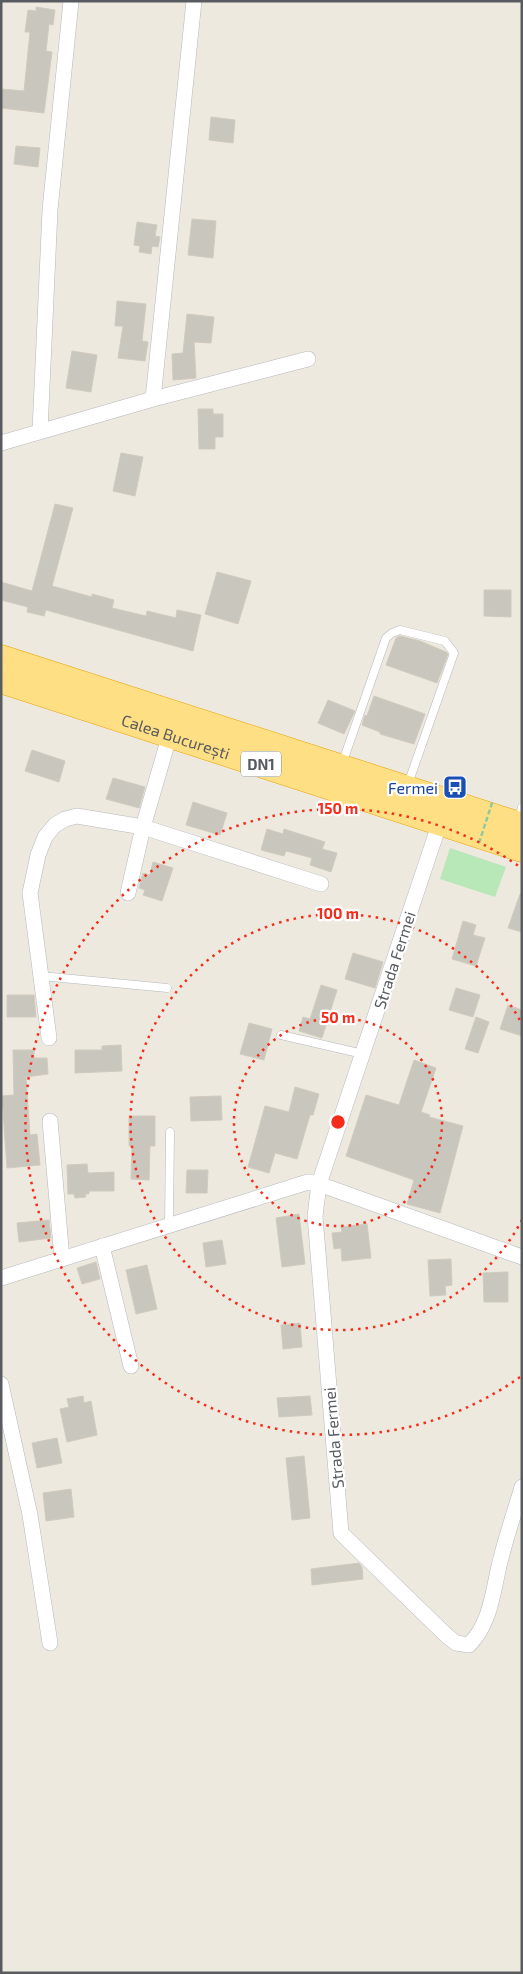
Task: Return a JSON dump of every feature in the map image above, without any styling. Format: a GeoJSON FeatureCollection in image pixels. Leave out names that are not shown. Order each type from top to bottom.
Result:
{"type":"FeatureCollection","features":[{"type":"Feature","properties":{"kind":"highway","name":"Calea București"},"geometry":{"type":"LineString","coordinates":[[1,659],[521,827]]}},
{"type":"Feature","properties":{"kind":"highway","name":"Calea București"},"geometry":{"type":"LineString","coordinates":[[1,679],[440,822],[521,827]]}},
{"type":"Feature","properties":{"kind":"street"},"geometry":{"type":"LineString","coordinates":[[40,431],[50,210],[71,1]]}},
{"type":"Feature","properties":{"kind":"street"},"geometry":{"type":"LineString","coordinates":[[153,399],[194,1]]}},
{"type":"Feature","properties":{"kind":"street"},"geometry":{"type":"LineString","coordinates":[[1,443],[153,399],[308,359]]}},
{"type":"Feature","properties":{"kind":"street"},"geometry":{"type":"LineString","coordinates":[[128,893],[143,827],[170,734]]}},
{"type":"Feature","properties":{"kind":"street"},"geometry":{"type":"LineString","coordinates":[[49,1038],[30,893],[38,855],[45,836],[55,824],[77,816],[143,827],[321,884]]}},
{"type":"Feature","properties":{"kind":"street","name":"Strada Fermei"},"geometry":{"type":"LineString","coordinates":[[440,822],[319,1184],[315,1216],[341,1533],[447,1636],[456,1643],[469,1645],[477,1636],[489,1610],[500,1560],[522,1487]]}},
{"type":"Feature","properties":{"kind":"street"},"geometry":{"type":"LineString","coordinates":[[50,1120],[62,1259]]}},
{"type":"Feature","properties":{"kind":"street"},"geometry":{"type":"LineString","coordinates":[[1,1278],[308,1182],[319,1184],[522,1257]]}},
{"type":"Feature","properties":{"kind":"street"},"geometry":{"type":"LineString","coordinates":[[102,1246],[131,1366]]}},
{"type":"Feature","properties":{"kind":"street"},"geometry":{"type":"LineString","coordinates":[[1,1384],[30,1515],[50,1643]]}},
{"type":"Feature","properties":{"kind":"lane"},"geometry":{"type":"LineString","coordinates":[[341,768],[386,638],[392,632],[400,630],[445,641],[454,653],[406,790]]}},
{"type":"Feature","properties":{"kind":"lane"},"geometry":{"type":"LineString","coordinates":[[41,976],[167,988]]}},
{"type":"Feature","properties":{"kind":"lane"},"geometry":{"type":"LineString","coordinates":[[281,1035],[363,1054]]}},
{"type":"Feature","properties":{"kind":"lane"},"geometry":{"type":"LineString","coordinates":[[169,1225],[170,1132]]}},
{"type":"Feature","properties":{"kind":"path"},"geometry":{"type":"LineString","coordinates":[[479,843],[493,800]]}},
{"type":"Feature","properties":{"kind":"green space"},"geometry":{"type":"Polygon","coordinates":[[[450,848],[506,867],[495,897],[440,879],[450,848]]]}},
{"type":"Feature","properties":{"kind":"building"},"geometry":{"type":"Polygon","coordinates":[[[36,7],[55,10],[53,25],[49,24],[46,51],[52,52],[44,113],[1,108],[1,89],[24,91],[30,32],[25,32],[28,10],[36,11],[36,7]]]}},
{"type":"Feature","properties":{"kind":"building"},"geometry":{"type":"Polygon","coordinates":[[[211,117],[235,120],[233,143],[209,140],[211,117]]]}},
{"type":"Feature","properties":{"kind":"building"},"geometry":{"type":"Polygon","coordinates":[[[16,146],[40,148],[38,167],[14,164],[16,146]]]}},
{"type":"Feature","properties":{"kind":"building"},"geometry":{"type":"Polygon","coordinates":[[[192,219],[216,221],[213,258],[188,255],[192,219]]]}},
{"type":"Feature","properties":{"kind":"building"},"geometry":{"type":"Polygon","coordinates":[[[137,222],[157,225],[155,236],[160,237],[158,247],[152,246],[151,254],[139,252],[140,246],[134,245],[137,222]]]}},
{"type":"Feature","properties":{"kind":"building"},"geometry":{"type":"Polygon","coordinates":[[[117,301],[146,304],[142,341],[148,342],[145,361],[118,358],[123,326],[115,326],[117,301]]]}},
{"type":"Feature","properties":{"kind":"building"},"geometry":{"type":"Polygon","coordinates":[[[187,314],[214,317],[211,343],[194,342],[196,378],[173,380],[172,354],[183,353],[187,314]]]}},
{"type":"Feature","properties":{"kind":"building"},"geometry":{"type":"Polygon","coordinates":[[[72,351],[97,355],[91,392],[66,388],[72,351]]]}},
{"type":"Feature","properties":{"kind":"building"},"geometry":{"type":"Polygon","coordinates":[[[198,409],[213,409],[213,414],[223,414],[223,437],[215,437],[215,449],[199,449],[198,409]]]}},
{"type":"Feature","properties":{"kind":"building"},"geometry":{"type":"Polygon","coordinates":[[[121,453],[143,457],[135,496],[113,491],[121,453]]]}},
{"type":"Feature","properties":{"kind":"building"},"geometry":{"type":"Polygon","coordinates":[[[55,504],[73,508],[52,586],[92,597],[92,594],[114,600],[112,608],[146,616],[147,611],[176,618],[177,610],[201,615],[193,651],[46,610],[44,616],[27,612],[28,607],[1,600],[1,582],[32,591],[55,504]]]}},
{"type":"Feature","properties":{"kind":"building"},"geometry":{"type":"Polygon","coordinates":[[[217,572],[251,581],[238,624],[205,614],[217,572]]]}},
{"type":"Feature","properties":{"kind":"building"},"geometry":{"type":"Polygon","coordinates":[[[484,590],[511,590],[511,617],[484,616],[484,590]]]}},
{"type":"Feature","properties":{"kind":"building"},"geometry":{"type":"Polygon","coordinates":[[[400,636],[420,641],[448,654],[437,683],[386,665],[396,638],[400,636]]]}},
{"type":"Feature","properties":{"kind":"building"},"geometry":{"type":"Polygon","coordinates":[[[374,696],[425,714],[414,744],[380,734],[380,732],[362,725],[374,696]]]}},
{"type":"Feature","properties":{"kind":"building"},"geometry":{"type":"Polygon","coordinates":[[[328,700],[355,711],[344,734],[318,723],[328,700]]]}},
{"type":"Feature","properties":{"kind":"building"},"geometry":{"type":"Polygon","coordinates":[[[32,750],[65,761],[59,782],[25,771],[32,750]]]}},
{"type":"Feature","properties":{"kind":"building"},"geometry":{"type":"Polygon","coordinates":[[[113,778],[145,787],[139,808],[106,799],[113,778]]]}},
{"type":"Feature","properties":{"kind":"building"},"geometry":{"type":"Polygon","coordinates":[[[193,802],[227,813],[220,835],[186,825],[193,802]]]}},
{"type":"Feature","properties":{"kind":"building"},"geometry":{"type":"Polygon","coordinates":[[[267,829],[283,834],[284,829],[325,842],[322,849],[337,853],[331,872],[310,865],[312,858],[286,851],[284,856],[261,850],[267,829]]]}},
{"type":"Feature","properties":{"kind":"building"},"geometry":{"type":"Polygon","coordinates":[[[153,862],[173,868],[162,901],[143,895],[145,890],[139,888],[143,873],[150,875],[153,862]]]}},
{"type":"Feature","properties":{"kind":"building"},"geometry":{"type":"Polygon","coordinates":[[[520,894],[522,895],[522,932],[508,928],[520,894]]]}},
{"type":"Feature","properties":{"kind":"building"},"geometry":{"type":"Polygon","coordinates":[[[463,921],[476,925],[473,935],[485,938],[476,966],[452,959],[463,921]]]}},
{"type":"Feature","properties":{"kind":"building"},"geometry":{"type":"Polygon","coordinates":[[[353,953],[383,962],[375,988],[345,979],[353,953]]]}},
{"type":"Feature","properties":{"kind":"building"},"geometry":{"type":"Polygon","coordinates":[[[321,985],[337,990],[322,1038],[299,1031],[303,1017],[310,1019],[321,985]]]}},
{"type":"Feature","properties":{"kind":"building"},"geometry":{"type":"Polygon","coordinates":[[[456,988],[480,995],[473,1017],[449,1010],[456,988]]]}},
{"type":"Feature","properties":{"kind":"building"},"geometry":{"type":"Polygon","coordinates":[[[7,995],[34,995],[36,1017],[7,1017],[7,995]]]}},
{"type":"Feature","properties":{"kind":"building"},"geometry":{"type":"Polygon","coordinates":[[[508,1005],[522,1010],[522,1036],[500,1029],[508,1005]]]}},
{"type":"Feature","properties":{"kind":"building"},"geometry":{"type":"Polygon","coordinates":[[[476,1017],[489,1022],[478,1053],[465,1049],[476,1017]]]}},
{"type":"Feature","properties":{"kind":"building"},"geometry":{"type":"Polygon","coordinates":[[[249,1023],[272,1029],[264,1060],[240,1054],[249,1023]]]}},
{"type":"Feature","properties":{"kind":"building"},"geometry":{"type":"Polygon","coordinates":[[[121,1045],[122,1071],[75,1073],[75,1050],[102,1050],[102,1046],[121,1045]]]}},
{"type":"Feature","properties":{"kind":"building"},"geometry":{"type":"Polygon","coordinates":[[[13,1050],[34,1050],[34,1058],[47,1058],[48,1074],[26,1077],[30,1135],[37,1134],[40,1165],[7,1168],[2,1096],[14,1095],[13,1050]]]}},
{"type":"Feature","properties":{"kind":"building"},"geometry":{"type":"Polygon","coordinates":[[[414,1060],[436,1068],[421,1112],[430,1115],[429,1117],[463,1126],[440,1213],[407,1204],[414,1180],[346,1156],[366,1095],[399,1105],[414,1060]]]}},
{"type":"Feature","properties":{"kind":"building"},"geometry":{"type":"Polygon","coordinates":[[[295,1087],[319,1094],[313,1115],[310,1115],[297,1159],[275,1153],[269,1173],[248,1167],[265,1106],[289,1112],[295,1087]]]}},
{"type":"Feature","properties":{"kind":"building"},"geometry":{"type":"Polygon","coordinates":[[[221,1096],[222,1120],[191,1121],[190,1097],[221,1096]]]}},
{"type":"Feature","properties":{"kind":"building"},"geometry":{"type":"Polygon","coordinates":[[[129,1116],[155,1116],[155,1146],[150,1146],[149,1180],[131,1179],[132,1146],[129,1146],[129,1116]]]}},
{"type":"Feature","properties":{"kind":"building"},"geometry":{"type":"Polygon","coordinates":[[[87,1164],[88,1173],[114,1172],[114,1191],[89,1191],[89,1194],[85,1194],[86,1197],[75,1198],[74,1194],[68,1194],[67,1165],[87,1164]]]}},
{"type":"Feature","properties":{"kind":"building"},"geometry":{"type":"Polygon","coordinates":[[[187,1170],[208,1170],[207,1193],[186,1193],[187,1170]]]}},
{"type":"Feature","properties":{"kind":"building"},"geometry":{"type":"Polygon","coordinates":[[[299,1214],[305,1264],[282,1267],[276,1218],[299,1214]]]}},
{"type":"Feature","properties":{"kind":"building"},"geometry":{"type":"Polygon","coordinates":[[[49,1220],[51,1238],[19,1242],[17,1223],[49,1220]]]}},
{"type":"Feature","properties":{"kind":"building"},"geometry":{"type":"Polygon","coordinates":[[[367,1224],[371,1258],[342,1261],[341,1248],[334,1249],[332,1233],[342,1232],[341,1227],[367,1224]]]}},
{"type":"Feature","properties":{"kind":"building"},"geometry":{"type":"Polygon","coordinates":[[[222,1240],[226,1264],[206,1267],[203,1243],[222,1240]]]}},
{"type":"Feature","properties":{"kind":"building"},"geometry":{"type":"Polygon","coordinates":[[[451,1259],[452,1285],[445,1286],[446,1295],[430,1296],[428,1260],[451,1259]]]}},
{"type":"Feature","properties":{"kind":"building"},"geometry":{"type":"Polygon","coordinates":[[[96,1262],[100,1279],[82,1284],[77,1268],[96,1262]]]}},
{"type":"Feature","properties":{"kind":"building"},"geometry":{"type":"Polygon","coordinates":[[[147,1265],[157,1309],[136,1314],[126,1270],[147,1265]]]}},
{"type":"Feature","properties":{"kind":"building"},"geometry":{"type":"Polygon","coordinates":[[[508,1272],[508,1302],[484,1302],[483,1273],[508,1272]]]}},
{"type":"Feature","properties":{"kind":"building"},"geometry":{"type":"Polygon","coordinates":[[[300,1323],[302,1347],[283,1349],[281,1325],[300,1323]]]}},
{"type":"Feature","properties":{"kind":"building"},"geometry":{"type":"Polygon","coordinates":[[[83,1396],[84,1403],[91,1401],[97,1435],[67,1442],[60,1409],[69,1407],[67,1399],[83,1396]]]}},
{"type":"Feature","properties":{"kind":"building"},"geometry":{"type":"Polygon","coordinates":[[[310,1396],[312,1415],[279,1417],[277,1398],[310,1396]]]}},
{"type":"Feature","properties":{"kind":"building"},"geometry":{"type":"Polygon","coordinates":[[[57,1438],[62,1463],[37,1468],[32,1443],[57,1438]]]}},
{"type":"Feature","properties":{"kind":"building"},"geometry":{"type":"Polygon","coordinates":[[[304,1456],[310,1518],[292,1520],[286,1458],[304,1456]]]}},
{"type":"Feature","properties":{"kind":"building"},"geometry":{"type":"Polygon","coordinates":[[[71,1489],[74,1517],[46,1521],[43,1493],[71,1489]]]}},
{"type":"Feature","properties":{"kind":"building"},"geometry":{"type":"Polygon","coordinates":[[[359,1563],[362,1567],[363,1579],[312,1585],[311,1569],[359,1563]]]}},
{"type":"Feature","properties":{"kind":"place","name":"Fermei"},"geometry":{"type":"Point","coordinates":[455,787]}}]}
